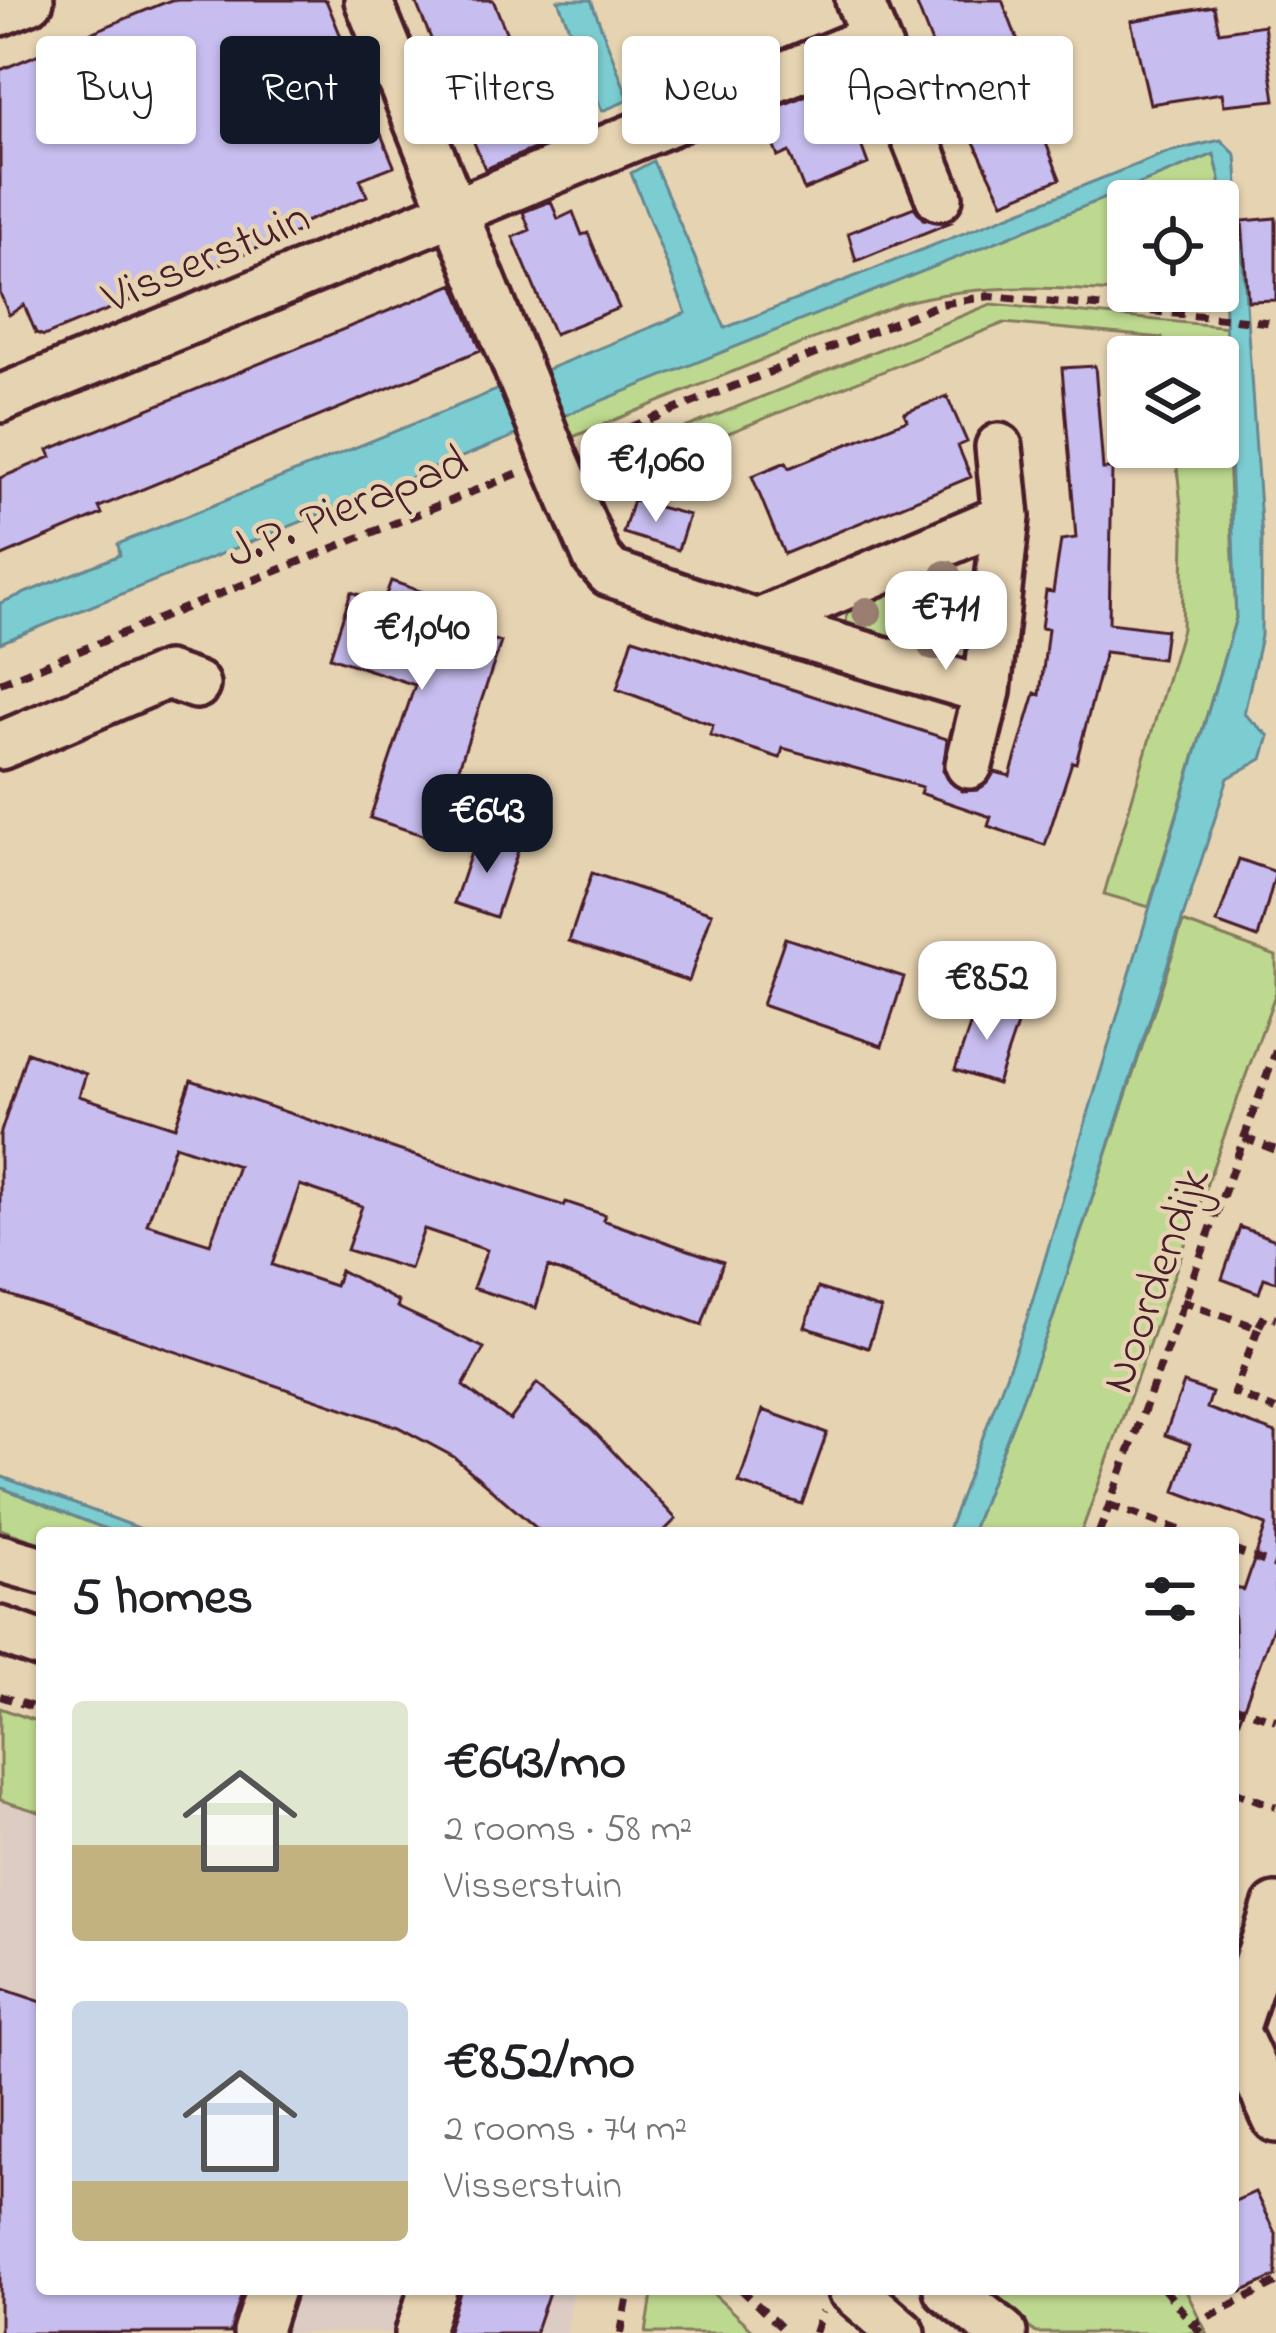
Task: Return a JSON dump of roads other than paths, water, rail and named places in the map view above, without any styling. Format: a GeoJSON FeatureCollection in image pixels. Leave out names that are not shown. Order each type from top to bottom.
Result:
{"type":"FeatureCollection","features":[{"type":"Feature","properties":{"kind":"street"},"geometry":{"type":"LineString","coordinates":[[0,12],[31,0]]}},
{"type":"Feature","properties":{"kind":"street"},"geometry":{"type":"LineString","coordinates":[[368,0],[550,449],[597,558],[610,573],[987,691]]}},
{"type":"Feature","properties":{"kind":"street","name":"Visserstuin"},"geometry":{"type":"LineString","coordinates":[[0,399],[452,211],[867,19],[939,197]]}},
{"type":"Feature","properties":{"kind":"street"},"geometry":{"type":"LineString","coordinates":[[969,765],[987,691],[1006,517],[999,447]]}},
{"type":"Feature","properties":{"kind":"street"},"geometry":{"type":"LineString","coordinates":[[757,622],[1006,517]]}},
{"type":"Feature","properties":{"kind":"street"},"geometry":{"type":"LineString","coordinates":[[0,746],[167,675],[196,685]]}},
{"type":"Feature","properties":{"kind":"street"},"geometry":{"type":"LineString","coordinates":[[0,1558],[36,1568]]}},
{"type":"Feature","properties":{"kind":"street"},"geometry":{"type":"LineString","coordinates":[[0,1630],[36,1643]]}},
{"type":"Feature","properties":{"kind":"street"},"geometry":{"type":"LineString","coordinates":[[1239,2018],[1276,1907]]}},
{"type":"Feature","properties":{"kind":"street"},"geometry":{"type":"LineString","coordinates":[[1239,2043],[1256,2099]]}},
{"type":"Feature","properties":{"kind":"street"},"geometry":{"type":"LineString","coordinates":[[257,2333],[269,2295]]}},
{"type":"Feature","properties":{"kind":"street"},"geometry":{"type":"LineString","coordinates":[[419,2333],[431,2295]]}},
{"type":"Feature","properties":{"kind":"street"},"geometry":{"type":"LineString","coordinates":[[857,2295],[902,2333]]}},
{"type":"Feature","properties":{"kind":"street"},"geometry":{"type":"LineString","coordinates":[[955,2295],[1003,2333]]}},
{"type":"Feature","properties":{"kind":"water"},"geometry":{"type":"Polygon","coordinates":[[[558,0],[591,0],[622,82],[622,103],[602,111],[598,36],[572,36],[558,0]]]}},
{"type":"Feature","properties":{"kind":"water"},"geometry":{"type":"Polygon","coordinates":[[[1221,140],[1236,155],[1238,180],[1220,180],[1214,154],[1149,180],[1107,180],[1107,197],[0,643],[0,603],[120,555],[118,544],[686,313],[631,173],[653,161],[725,328],[1168,152],[1221,140]]]}},
{"type":"Feature","properties":{"kind":"water"},"geometry":{"type":"Polygon","coordinates":[[[1239,199],[1262,539],[1261,636],[1244,714],[1269,736],[1262,759],[1228,778],[1053,1318],[973,1527],[949,1527],[1027,1319],[1236,618],[1231,468],[1239,468],[1239,336],[1226,336],[1225,312],[1239,312],[1239,199]]]}},
{"type":"Feature","properties":{"kind":"water"},"geometry":{"type":"Polygon","coordinates":[[[0,1476],[136,1527],[101,1527],[0,1487],[0,1476]]]}}]}
